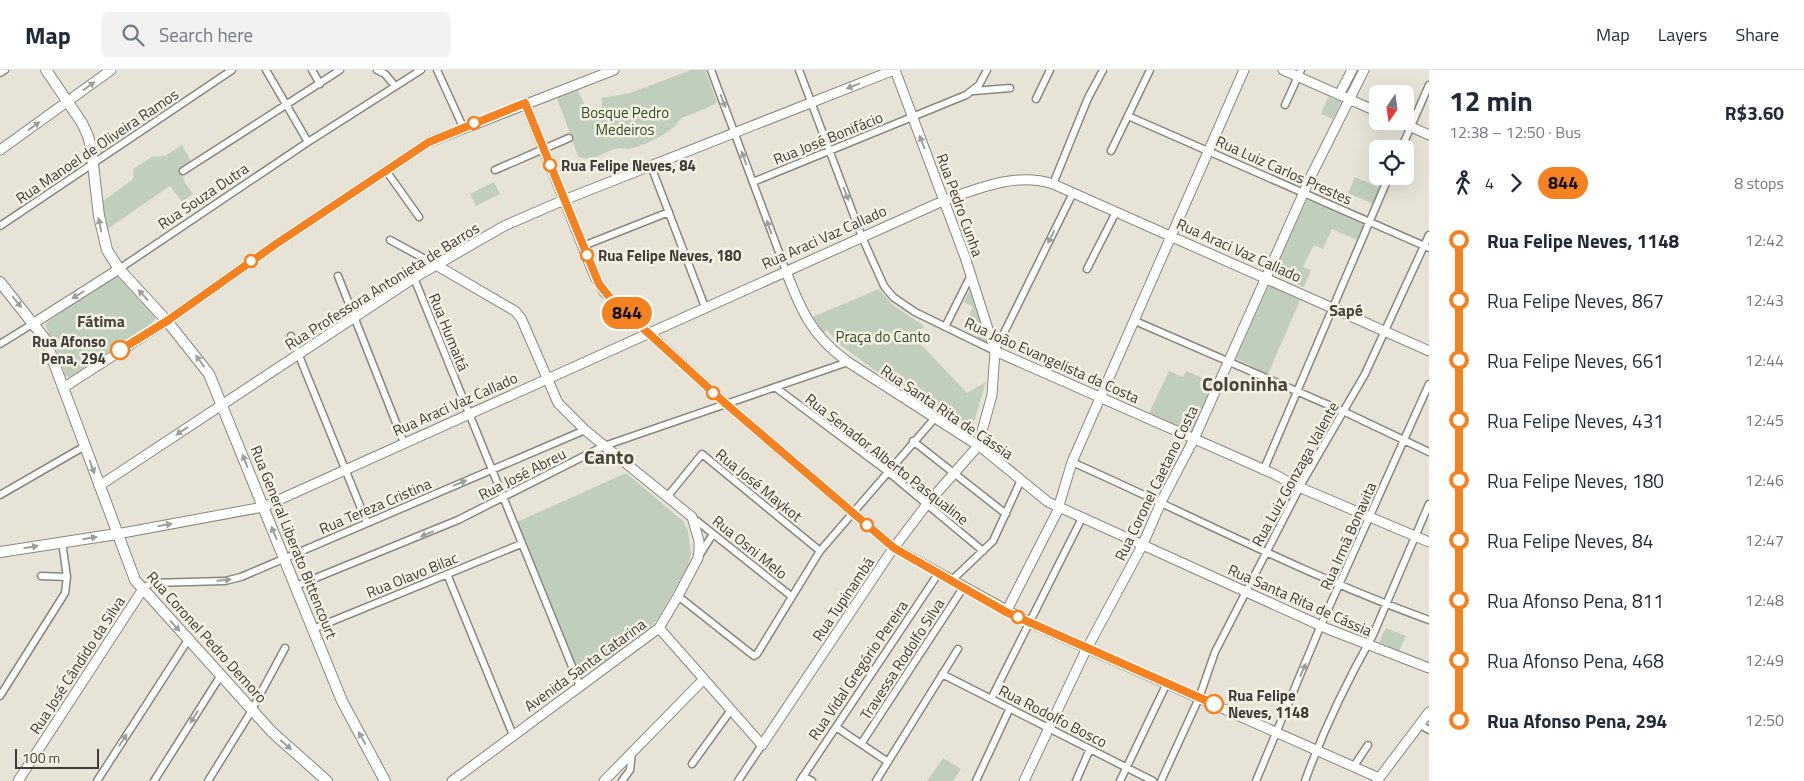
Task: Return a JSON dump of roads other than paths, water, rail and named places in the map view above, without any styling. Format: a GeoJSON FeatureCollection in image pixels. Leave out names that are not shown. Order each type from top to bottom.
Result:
{"type":"FeatureCollection","features":[{"type":"Feature","properties":{"kind":"main road","name":"Rua General Liberato Bittencourt"},"geometry":{"type":"LineString","coordinates":[[46,70],[68,101],[88,136],[103,236],[107,250],[119,269],[167,321],[202,363],[223,404],[342,701],[385,781]]}},
{"type":"Feature","properties":{"kind":"main road","name":"Rua Coronel Pedro Demoro"},"geometry":{"type":"LineString","coordinates":[[0,282],[45,339],[140,593],[188,640],[280,740],[327,781]]}},
{"type":"Feature","properties":{"kind":"main road","name":"Rua Araci Vaz Callado"},"geometry":{"type":"LineString","coordinates":[[0,552],[117,534]]}},
{"type":"Feature","properties":{"kind":"street"},"geometry":{"type":"LineString","coordinates":[[0,74],[5,70]]}},
{"type":"Feature","properties":{"kind":"street"},"geometry":{"type":"LineString","coordinates":[[0,150],[111,70]]}},
{"type":"Feature","properties":{"kind":"street","name":"Rua Manoel de Oliveira Ramos"},"geometry":{"type":"LineString","coordinates":[[0,226],[232,70]]}},
{"type":"Feature","properties":{"kind":"street"},"geometry":{"type":"LineString","coordinates":[[266,70],[308,142]]}},
{"type":"Feature","properties":{"kind":"street"},"geometry":{"type":"LineString","coordinates":[[312,70],[320,84]]}},
{"type":"Feature","properties":{"kind":"street"},"geometry":{"type":"LineString","coordinates":[[183,171],[340,70]]}},
{"type":"Feature","properties":{"kind":"street"},"geometry":{"type":"LineString","coordinates":[[377,70],[385,74],[395,86]]}},
{"type":"Feature","properties":{"kind":"street","name":"Rua Souza Dutra"},"geometry":{"type":"LineString","coordinates":[[0,344],[119,269],[308,142],[420,70]]}},
{"type":"Feature","properties":{"kind":"street"},"geometry":{"type":"LineString","coordinates":[[437,70],[463,127]]}},
{"type":"Feature","properties":{"kind":"street"},"geometry":{"type":"LineString","coordinates":[[63,388],[167,321],[276,244],[387,172],[429,142],[463,127],[614,70]]}},
{"type":"Feature","properties":{"kind":"street","name":"Rua Santa Rita de Cássia"},"geometry":{"type":"LineString","coordinates":[[711,70],[786,271],[812,328],[827,346],[934,419],[978,446],[1042,499],[1246,593],[1429,668]]}},
{"type":"Feature","properties":{"kind":"street","name":"Rua João Evangelista da Costa"},"geometry":{"type":"LineString","coordinates":[[799,70],[878,276],[893,297],[915,312],[995,351],[1264,469],[1300,488],[1429,542]]}},
{"type":"Feature","properties":{"kind":"street","name":"Rua Professora Antonieta de Barros"},"geometry":{"type":"LineString","coordinates":[[99,486],[414,278],[504,226],[564,200],[894,70]]}},
{"type":"Feature","properties":{"kind":"street","name":"Rua Pedro Cunha"},"geometry":{"type":"LineString","coordinates":[[894,70],[945,200],[995,351]]}},
{"type":"Feature","properties":{"kind":"street"},"geometry":{"type":"LineString","coordinates":[[974,91],[987,70]]}},
{"type":"Feature","properties":{"kind":"street"},"geometry":{"type":"LineString","coordinates":[[1036,98],[1050,70]]}},
{"type":"Feature","properties":{"kind":"street"},"geometry":{"type":"LineString","coordinates":[[1053,184],[1088,98],[1102,70]]}},
{"type":"Feature","properties":{"kind":"street"},"geometry":{"type":"LineString","coordinates":[[1111,151],[1150,70]]}},
{"type":"Feature","properties":{"kind":"street"},"geometry":{"type":"LineString","coordinates":[[1006,612],[1057,512],[1057,506],[1072,462],[1244,70]]}},
{"type":"Feature","properties":{"kind":"street"},"geometry":{"type":"LineString","coordinates":[[1283,70],[1299,73],[1339,95],[1369,108]]}},
{"type":"Feature","properties":{"kind":"street"},"geometry":{"type":"LineString","coordinates":[[1339,95],[1352,70]]}},
{"type":"Feature","properties":{"kind":"street","name":"Rua Coronel Caetano Costa"},"geometry":{"type":"LineString","coordinates":[[1024,781],[1087,649],[1143,544],[1194,439],[1304,193],[1364,70]]}},
{"type":"Feature","properties":{"kind":"street"},"geometry":{"type":"LineString","coordinates":[[1285,105],[1299,73]]}},
{"type":"Feature","properties":{"kind":"street"},"geometry":{"type":"LineString","coordinates":[[1414,120],[1429,85]]}},
{"type":"Feature","properties":{"kind":"street","name":"Rua José Bonifácio"},"geometry":{"type":"LineString","coordinates":[[753,182],[974,91],[1010,88]]}},
{"type":"Feature","properties":{"kind":"street"},"geometry":{"type":"LineString","coordinates":[[525,103],[583,246],[604,292],[726,404],[894,548],[1006,612],[1275,731],[1317,752],[1354,766],[1381,780],[1429,712]]}},
{"type":"Feature","properties":{"kind":"street","name":"Rua Luiz Carlos Prestes"},"geometry":{"type":"LineString","coordinates":[[1128,116],[1427,247]]}},
{"type":"Feature","properties":{"kind":"street"},"geometry":{"type":"LineString","coordinates":[[1414,128],[1429,135]]}},
{"type":"Feature","properties":{"kind":"street"},"geometry":{"type":"LineString","coordinates":[[495,170],[569,138]]}},
{"type":"Feature","properties":{"kind":"street"},"geometry":{"type":"LineString","coordinates":[[651,166],[705,307]]}},
{"type":"Feature","properties":{"kind":"street"},"geometry":{"type":"LineString","coordinates":[[387,172],[419,218]]}},
{"type":"Feature","properties":{"kind":"street","name":"Rua Araci Vaz Callado"},"geometry":{"type":"LineString","coordinates":[[117,534],[263,507],[650,334],[862,236],[945,200],[986,186],[1017,179],[1034,179],[1053,184],[1429,351]]}},
{"type":"Feature","properties":{"kind":"street"},"geometry":{"type":"LineString","coordinates":[[1264,469],[1385,185]]}},
{"type":"Feature","properties":{"kind":"street"},"geometry":{"type":"LineString","coordinates":[[995,351],[1073,193]]}},
{"type":"Feature","properties":{"kind":"street"},"geometry":{"type":"LineString","coordinates":[[583,246],[668,212]]}},
{"type":"Feature","properties":{"kind":"street"},"geometry":{"type":"LineString","coordinates":[[1087,269],[1116,212]]}},
{"type":"Feature","properties":{"kind":"street","name":"Rua Luiz Gonzaga Valente"},"geometry":{"type":"LineString","coordinates":[[1161,781],[1199,698],[1215,652],[1300,488],[1344,412],[1427,247],[1429,235]]}},
{"type":"Feature","properties":{"kind":"street"},"geometry":{"type":"LineString","coordinates":[[390,240],[515,311],[521,318],[558,403],[585,430],[692,517],[699,541],[698,558]]}},
{"type":"Feature","properties":{"kind":"street"},"geometry":{"type":"LineString","coordinates":[[945,327],[971,275]]}},
{"type":"Feature","properties":{"kind":"street"},"geometry":{"type":"LineString","coordinates":[[338,276],[404,443]]}},
{"type":"Feature","properties":{"kind":"street","name":"Rua Humaitá"},"geometry":{"type":"LineString","coordinates":[[414,278],[539,590],[580,686]]}},
{"type":"Feature","properties":{"kind":"street"},"geometry":{"type":"LineString","coordinates":[[1135,321],[1344,412],[1429,452]]}},
{"type":"Feature","properties":{"kind":"street"},"geometry":{"type":"LineString","coordinates":[[291,336],[367,523]]}},
{"type":"Feature","properties":{"kind":"street","name":"Rua Tupinambá"},"geometry":{"type":"LineString","coordinates":[[738,781],[862,593],[894,548],[927,504],[978,446],[992,395],[995,351]]}},
{"type":"Feature","properties":{"kind":"street","name":"Rua José Abreu"},"geometry":{"type":"LineString","coordinates":[[296,586],[440,528],[503,499],[604,446],[848,362]]}},
{"type":"Feature","properties":{"kind":"street","name":"Rua Irmã Bonavita"},"geometry":{"type":"LineString","coordinates":[[1256,781],[1275,731],[1321,625],[1429,384]]}},
{"type":"Feature","properties":{"kind":"street","name":"Rua Senador Alberto Pasqualine"},"geometry":{"type":"LineString","coordinates":[[775,387],[887,471],[983,551]]}},
{"type":"Feature","properties":{"kind":"street"},"geometry":{"type":"LineString","coordinates":[[678,596],[754,656],[820,551],[887,471],[934,419]]}},
{"type":"Feature","properties":{"kind":"street","name":"Rua Tereza Cristina"},"geometry":{"type":"LineString","coordinates":[[140,593],[151,583],[234,580],[585,430]]}},
{"type":"Feature","properties":{"kind":"street"},"geometry":{"type":"LineString","coordinates":[[913,441],[955,472],[1006,514]]}},
{"type":"Feature","properties":{"kind":"street"},"geometry":{"type":"LineString","coordinates":[[0,495],[85,446]]}},
{"type":"Feature","properties":{"kind":"street","name":"Rua José Maykot"},"geometry":{"type":"LineString","coordinates":[[667,497],[702,454],[820,551]]}},
{"type":"Feature","properties":{"kind":"street"},"geometry":{"type":"LineString","coordinates":[[1072,462],[1266,552],[1386,604],[1429,620]]}},
{"type":"Feature","properties":{"kind":"street"},"geometry":{"type":"LineString","coordinates":[[951,581],[993,541],[1021,480]]}},
{"type":"Feature","properties":{"kind":"street"},"geometry":{"type":"LineString","coordinates":[[1305,781],[1362,651],[1368,644],[1386,604],[1429,504]]}},
{"type":"Feature","properties":{"kind":"street","name":"Rua Osni Melo"},"geometry":{"type":"LineString","coordinates":[[692,517],[792,596]]}},
{"type":"Feature","properties":{"kind":"street"},"geometry":{"type":"LineString","coordinates":[[991,699],[1082,518]]}},
{"type":"Feature","properties":{"kind":"street"},"geometry":{"type":"LineString","coordinates":[[698,558],[713,534]]}},
{"type":"Feature","properties":{"kind":"street"},"geometry":{"type":"LineString","coordinates":[[0,696],[64,597],[67,577],[62,542]]}},
{"type":"Feature","properties":{"kind":"street","name":"Rua Olavo Bilac"},"geometry":{"type":"LineString","coordinates":[[313,628],[521,544]]}},
{"type":"Feature","properties":{"kind":"street","name":"Avenida Santa Catarina"},"geometry":{"type":"LineString","coordinates":[[452,781],[513,734],[659,628],[698,558]]}},
{"type":"Feature","properties":{"kind":"street"},"geometry":{"type":"LineString","coordinates":[[447,574],[513,734]]}},
{"type":"Feature","properties":{"kind":"street","name":"Rua Vidal Gregório Pereira"},"geometry":{"type":"LineString","coordinates":[[802,778],[938,574]]}},
{"type":"Feature","properties":{"kind":"street"},"geometry":{"type":"LineString","coordinates":[[41,576],[67,577]]}},
{"type":"Feature","properties":{"kind":"street","name":"Travessa Rodolfo Silva"},"geometry":{"type":"LineString","coordinates":[[861,744],[963,588]]}},
{"type":"Feature","properties":{"kind":"street","name":"Rua José Cândido da Silva"},"geometry":{"type":"LineString","coordinates":[[18,781],[140,593]]}},
{"type":"Feature","properties":{"kind":"street"},"geometry":{"type":"LineString","coordinates":[[659,628],[762,745]]}},
{"type":"Feature","properties":{"kind":"street"},"geometry":{"type":"LineString","coordinates":[[97,781],[188,640]]}},
{"type":"Feature","properties":{"kind":"street"},"geometry":{"type":"LineString","coordinates":[[208,781],[252,710],[285,648]]}},
{"type":"Feature","properties":{"kind":"street"},"geometry":{"type":"LineString","coordinates":[[876,781],[958,649]]}},
{"type":"Feature","properties":{"kind":"street","name":"Rua Rodolfo Bosco"},"geometry":{"type":"LineString","coordinates":[[942,674],[1153,781]]}},
{"type":"Feature","properties":{"kind":"street"},"geometry":{"type":"LineString","coordinates":[[154,781],[221,676]]}},
{"type":"Feature","properties":{"kind":"street"},"geometry":{"type":"LineString","coordinates":[[604,781],[704,679]]}},
{"type":"Feature","properties":{"kind":"street"},"geometry":{"type":"LineString","coordinates":[[1120,781],[1167,683]]}},
{"type":"Feature","properties":{"kind":"street"},"geometry":{"type":"LineString","coordinates":[[976,781],[1010,708]]}},
{"type":"Feature","properties":{"kind":"street"},"geometry":{"type":"LineString","coordinates":[[692,764],[731,710]]}},
{"type":"Feature","properties":{"kind":"street"},"geometry":{"type":"LineString","coordinates":[[1420,725],[1429,730]]}},
{"type":"Feature","properties":{"kind":"street"},"geometry":{"type":"LineString","coordinates":[[836,727],[888,762]]}},
{"type":"Feature","properties":{"kind":"street"},"geometry":{"type":"LineString","coordinates":[[1354,766],[1368,745]]}},
{"type":"Feature","properties":{"kind":"street"},"geometry":{"type":"LineString","coordinates":[[1076,781],[1090,749]]}},
{"type":"Feature","properties":{"kind":"street"},"geometry":{"type":"LineString","coordinates":[[624,780],[630,770],[632,752]]}},
{"type":"Feature","properties":{"kind":"street"},"geometry":{"type":"LineString","coordinates":[[802,778],[812,781]]}},
{"type":"Feature","properties":{"kind":"place","name":"Rua Felipe Neves, 84"},"geometry":{"type":"Point","coordinates":[550,165]}},
{"type":"Feature","properties":{"kind":"place","name":"Rua Felipe Neves, 180"},"geometry":{"type":"Point","coordinates":[587,255]}},
{"type":"Feature","properties":{"kind":"place","name":"Rua Afonso Pena, 294"},"geometry":{"type":"Point","coordinates":[120,350]}},
{"type":"Feature","properties":{"kind":"place","name":"Rua Felipe Neves, 1148"},"geometry":{"type":"Point","coordinates":[1214,704]}},
{"type":"Feature","properties":{"kind":"district","name":"Sapé"},"geometry":{"type":"Point","coordinates":[1346,310]}},
{"type":"Feature","properties":{"kind":"district","name":"Fátima"},"geometry":{"type":"Point","coordinates":[101,321]}},
{"type":"Feature","properties":{"kind":"district","name":"Coloninha"},"geometry":{"type":"Point","coordinates":[1245,383]}},
{"type":"Feature","properties":{"kind":"district","name":"Canto"},"geometry":{"type":"Point","coordinates":[609,456]}},
{"type":"Feature","properties":{"kind":"park label","name":"Bosque Pedro Medeiros"},"geometry":{"type":"Point","coordinates":[625,120]}},
{"type":"Feature","properties":{"kind":"park label","name":"Praça do Canto"},"geometry":{"type":"Point","coordinates":[883,336]}}]}
